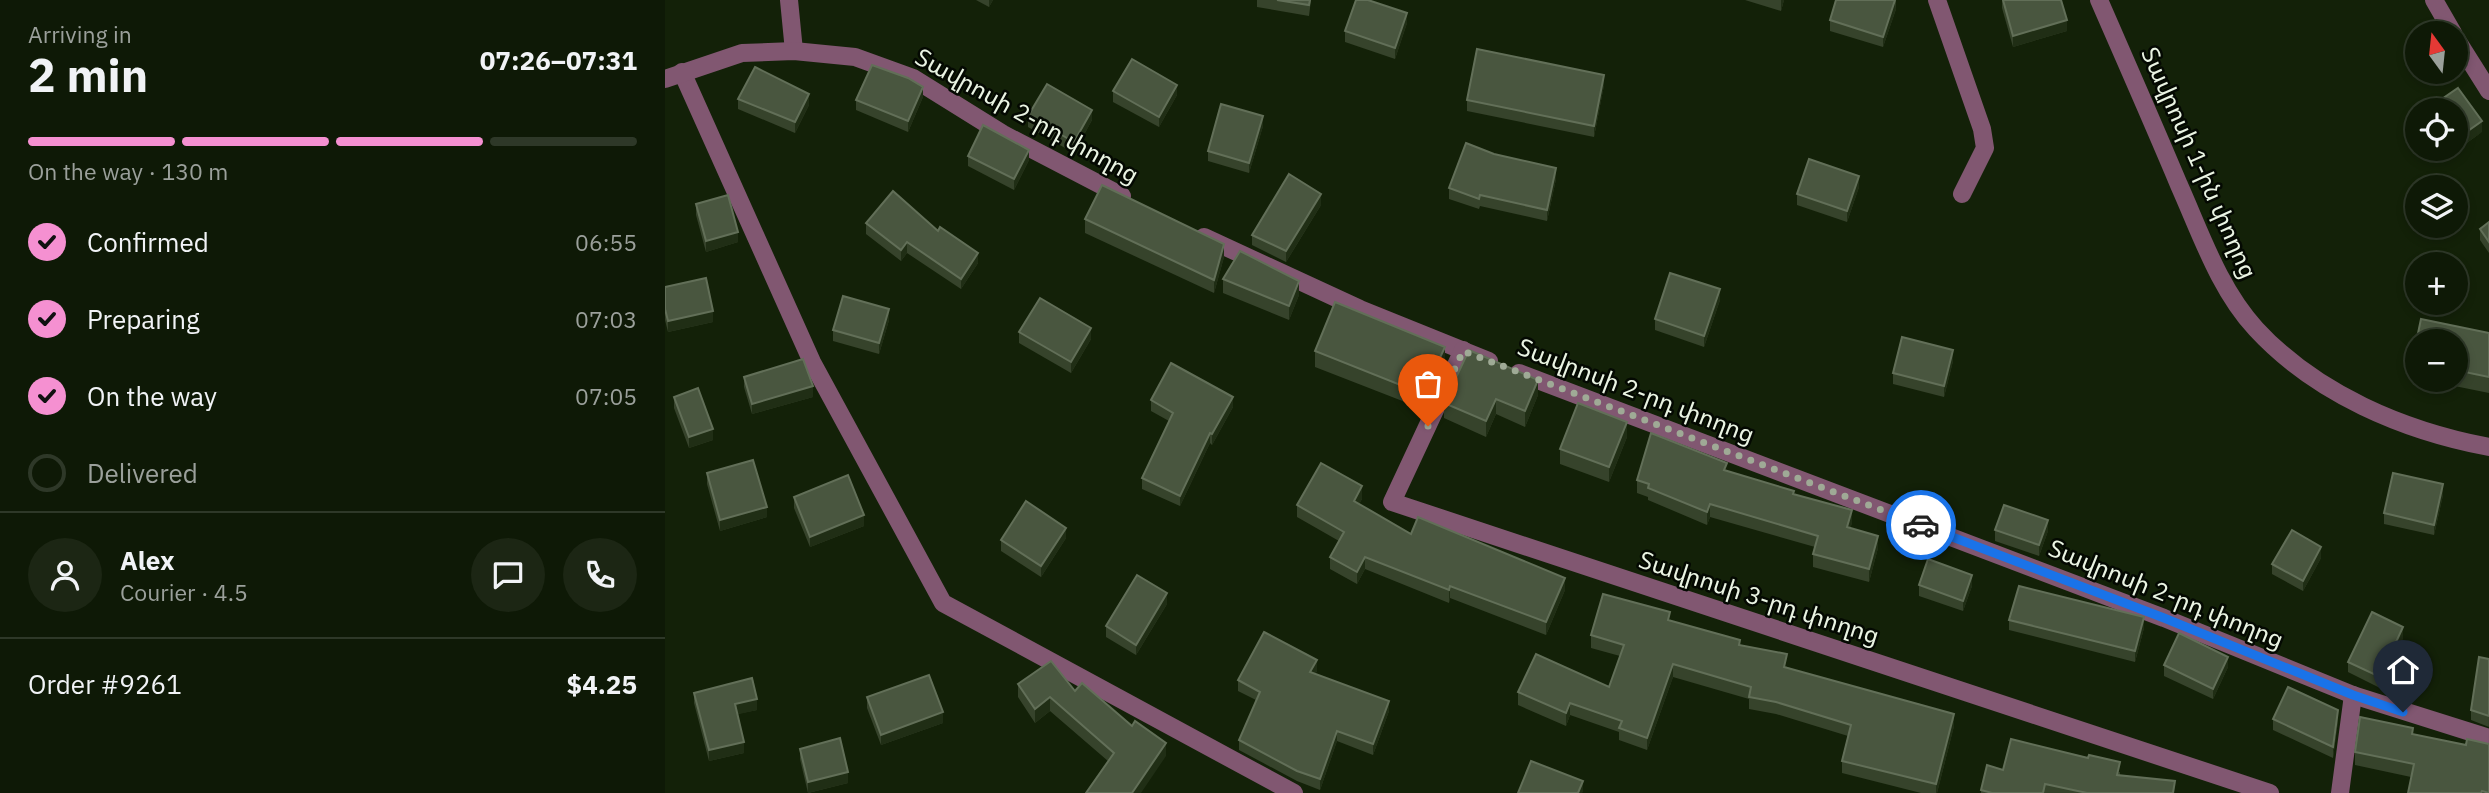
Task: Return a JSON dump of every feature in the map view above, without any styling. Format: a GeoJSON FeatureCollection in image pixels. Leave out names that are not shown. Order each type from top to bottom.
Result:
{"type":"FeatureCollection","features":[{"type":"Feature","properties":{"kind":"street"},"geometry":{"type":"LineString","coordinates":[[789,0],[794,51]]}},
{"type":"Feature","properties":{"kind":"street"},"geometry":{"type":"LineString","coordinates":[[1937,0],[1982,129],[1985,148],[1962,194]]}},
{"type":"Feature","properties":{"kind":"street","name":"Տավրոսի 1-ին փողոց"},"geometry":{"type":"LineString","coordinates":[[2099,0],[2219,277],[2256,329],[2308,375],[2378,414],[2449,440],[2489,447]]}},
{"type":"Feature","properties":{"kind":"street"},"geometry":{"type":"LineString","coordinates":[[2434,0],[2446,21]]}},
{"type":"Feature","properties":{"kind":"street","name":"Տավրոսի 2-րդ փողոց"},"geometry":{"type":"LineString","coordinates":[[665,79],[742,53],[794,51],[855,57],[913,79],[1003,134],[1139,205]]}},
{"type":"Feature","properties":{"kind":"street"},"geometry":{"type":"LineString","coordinates":[[2468,57],[2489,91]]}},
{"type":"Feature","properties":{"kind":"street"},"geometry":{"type":"LineString","coordinates":[[682,72],[812,362],[943,603],[1294,793]]}},
{"type":"Feature","properties":{"kind":"street","name":"Տավրոսի 2-րդ փողոց"},"geometry":{"type":"LineString","coordinates":[[1186,228],[1360,309],[1463,351],[2164,618],[2353,695],[2489,738]]}},
{"type":"Feature","properties":{"kind":"street","name":"Տավրոսի 3-րդ փողոց"},"geometry":{"type":"LineString","coordinates":[[1463,351],[1392,502],[2270,793]]}},
{"type":"Feature","properties":{"kind":"street"},"geometry":{"type":"LineString","coordinates":[[2340,793],[2353,695]]}},
{"type":"Feature","properties":{"kind":"building"},"geometry":{"type":"Polygon","coordinates":[[[1277,0],[1310,0],[1309,5],[1277,0]]]}},
{"type":"Feature","properties":{"kind":"building"},"geometry":{"type":"Polygon","coordinates":[[[1356,0],[1368,0],[1407,13],[1395,48],[1345,31],[1356,0]]]}},
{"type":"Feature","properties":{"kind":"building"},"geometry":{"type":"Polygon","coordinates":[[[1836,0],[1895,0],[1883,37],[1830,20],[1836,0]]]}},
{"type":"Feature","properties":{"kind":"building"},"geometry":{"type":"Polygon","coordinates":[[[2003,0],[2061,0],[2067,20],[2013,36],[2003,0]]]}},
{"type":"Feature","properties":{"kind":"building"},"geometry":{"type":"Polygon","coordinates":[[[1477,49],[1604,75],[1594,126],[1467,100],[1477,49]]]}},
{"type":"Feature","properties":{"kind":"building"},"geometry":{"type":"Polygon","coordinates":[[[1132,59],[1177,85],[1159,117],[1113,91],[1132,59]]]}},
{"type":"Feature","properties":{"kind":"building"},"geometry":{"type":"Polygon","coordinates":[[[872,65],[908,78],[923,87],[908,121],[856,100],[872,65]]]}},
{"type":"Feature","properties":{"kind":"building"},"geometry":{"type":"Polygon","coordinates":[[[755,67],[809,94],[795,122],[738,99],[755,67]]]}},
{"type":"Feature","properties":{"kind":"building"},"geometry":{"type":"Polygon","coordinates":[[[1047,84],[1092,110],[1074,142],[1028,116],[1047,84]]]}},
{"type":"Feature","properties":{"kind":"building"},"geometry":{"type":"Polygon","coordinates":[[[2458,88],[2465,98],[2443,98],[2458,88]]]}},
{"type":"Feature","properties":{"kind":"building"},"geometry":{"type":"Polygon","coordinates":[[[2468,102],[2482,121],[2468,131],[2468,102]]]}},
{"type":"Feature","properties":{"kind":"building"},"geometry":{"type":"Polygon","coordinates":[[[1221,104],[1263,116],[1249,163],[1208,151],[1221,104]]]}},
{"type":"Feature","properties":{"kind":"building"},"geometry":{"type":"Polygon","coordinates":[[[983,125],[1029,150],[1014,179],[968,156],[983,125]]]}},
{"type":"Feature","properties":{"kind":"building"},"geometry":{"type":"Polygon","coordinates":[[[1466,143],[1494,154],[1556,168],[1547,210],[1480,195],[1479,199],[1449,188],[1466,143]]]}},
{"type":"Feature","properties":{"kind":"building"},"geometry":{"type":"Polygon","coordinates":[[[1809,159],[1859,176],[1847,211],[1797,194],[1809,159]]]}},
{"type":"Feature","properties":{"kind":"building"},"geometry":{"type":"Polygon","coordinates":[[[1289,174],[1321,194],[1286,251],[1252,235],[1289,174]]]}},
{"type":"Feature","properties":{"kind":"building"},"geometry":{"type":"Polygon","coordinates":[[[1102,185],[1224,244],[1214,280],[1085,219],[1102,185]]]}},
{"type":"Feature","properties":{"kind":"building"},"geometry":{"type":"Polygon","coordinates":[[[893,191],[938,231],[940,227],[978,253],[961,279],[907,242],[901,250],[866,223],[893,191]]]}},
{"type":"Feature","properties":{"kind":"building"},"geometry":{"type":"Polygon","coordinates":[[[728,195],[738,232],[706,241],[696,204],[728,195]]]}},
{"type":"Feature","properties":{"kind":"building"},"geometry":{"type":"Polygon","coordinates":[[[2489,222],[2489,242],[2480,229],[2489,222]]]}},
{"type":"Feature","properties":{"kind":"building"},"geometry":{"type":"Polygon","coordinates":[[[1240,251],[1299,281],[1289,306],[1223,279],[1240,251]]]}},
{"type":"Feature","properties":{"kind":"building"},"geometry":{"type":"Polygon","coordinates":[[[1670,273],[1720,289],[1704,336],[1655,319],[1670,273]]]}},
{"type":"Feature","properties":{"kind":"building"},"geometry":{"type":"Polygon","coordinates":[[[706,278],[713,311],[668,321],[665,287],[706,278]]]}},
{"type":"Feature","properties":{"kind":"building"},"geometry":{"type":"Polygon","coordinates":[[[843,296],[889,309],[879,343],[833,330],[843,296]]]}},
{"type":"Feature","properties":{"kind":"building"},"geometry":{"type":"Polygon","coordinates":[[[1040,298],[1091,328],[1071,362],[1019,332],[1040,298]]]}},
{"type":"Feature","properties":{"kind":"building"},"geometry":{"type":"Polygon","coordinates":[[[1335,302],[1445,347],[1423,394],[1315,351],[1335,302]]]}},
{"type":"Feature","properties":{"kind":"building"},"geometry":{"type":"Polygon","coordinates":[[[2421,319],[2489,333],[2489,377],[2468,373],[2468,329],[2419,329],[2421,319]]]}},
{"type":"Feature","properties":{"kind":"building"},"geometry":{"type":"Polygon","coordinates":[[[1902,337],[1953,350],[1944,386],[1893,373],[1902,337]]]}},
{"type":"Feature","properties":{"kind":"building"},"geometry":{"type":"Polygon","coordinates":[[[1469,350],[1538,380],[1525,411],[1496,399],[1486,421],[1444,403],[1469,350]]]}},
{"type":"Feature","properties":{"kind":"building"},"geometry":{"type":"Polygon","coordinates":[[[803,359],[813,386],[752,404],[744,377],[803,359]]]}},
{"type":"Feature","properties":{"kind":"building"},"geometry":{"type":"Polygon","coordinates":[[[1171,363],[1233,397],[1212,434],[1210,433],[1180,496],[1142,478],[1173,413],[1151,400],[1171,363]]]}},
{"type":"Feature","properties":{"kind":"building"},"geometry":{"type":"Polygon","coordinates":[[[698,388],[713,429],[689,437],[674,397],[698,388]]]}},
{"type":"Feature","properties":{"kind":"building"},"geometry":{"type":"Polygon","coordinates":[[[1578,403],[1627,422],[1609,467],[1560,449],[1578,403]]]}},
{"type":"Feature","properties":{"kind":"building"},"geometry":{"type":"Polygon","coordinates":[[[1651,433],[1727,463],[1724,470],[1794,491],[1793,494],[1852,510],[1847,527],[1878,536],[1869,569],[1813,554],[1818,536],[1710,504],[1707,512],[1648,488],[1649,484],[1637,480],[1651,433]]]}},
{"type":"Feature","properties":{"kind":"building"},"geometry":{"type":"Polygon","coordinates":[[[753,460],[767,507],[720,520],[707,473],[753,460]]]}},
{"type":"Feature","properties":{"kind":"building"},"geometry":{"type":"Polygon","coordinates":[[[1321,463],[1362,486],[1354,501],[1411,534],[1418,517],[1565,578],[1546,622],[1450,586],[1449,590],[1365,557],[1357,572],[1330,557],[1344,532],[1297,505],[1321,463]]]}},
{"type":"Feature","properties":{"kind":"building"},"geometry":{"type":"Polygon","coordinates":[[[2393,473],[2443,484],[2434,525],[2384,513],[2393,473]]]}},
{"type":"Feature","properties":{"kind":"building"},"geometry":{"type":"Polygon","coordinates":[[[848,475],[864,515],[810,537],[794,497],[848,475]]]}},
{"type":"Feature","properties":{"kind":"building"},"geometry":{"type":"Polygon","coordinates":[[[1026,501],[1066,528],[1041,566],[1001,540],[1026,501]]]}},
{"type":"Feature","properties":{"kind":"building"},"geometry":{"type":"Polygon","coordinates":[[[2004,505],[2048,520],[2039,545],[1995,530],[2004,505]]]}},
{"type":"Feature","properties":{"kind":"building"},"geometry":{"type":"Polygon","coordinates":[[[2292,530],[2321,547],[2303,581],[2272,564],[2292,530]]]}},
{"type":"Feature","properties":{"kind":"building"},"geometry":{"type":"Polygon","coordinates":[[[1928,559],[1972,575],[1963,601],[1919,585],[1928,559]]]}},
{"type":"Feature","properties":{"kind":"building"},"geometry":{"type":"Polygon","coordinates":[[[1137,575],[1167,593],[1136,645],[1106,626],[1137,575]]]}},
{"type":"Feature","properties":{"kind":"building"},"geometry":{"type":"Polygon","coordinates":[[[2019,586],[2144,617],[2135,651],[2009,620],[2019,586]]]}},
{"type":"Feature","properties":{"kind":"building"},"geometry":{"type":"Polygon","coordinates":[[[1603,594],[1670,612],[1668,620],[1740,640],[1739,645],[1787,654],[1784,667],[1954,714],[1936,784],[1842,761],[1851,725],[1776,702],[1749,697],[1751,687],[1673,664],[1647,738],[1619,728],[1622,721],[1570,703],[1566,713],[1518,692],[1536,654],[1609,687],[1624,645],[1591,635],[1603,594]]]}},
{"type":"Feature","properties":{"kind":"building"},"geometry":{"type":"Polygon","coordinates":[[[2372,612],[2403,627],[2380,677],[2348,662],[2372,612]]]}},
{"type":"Feature","properties":{"kind":"building"},"geometry":{"type":"Polygon","coordinates":[[[1264,632],[1317,660],[1310,672],[1389,701],[1373,744],[1337,731],[1320,779],[1297,771],[1239,740],[1260,692],[1238,680],[1264,632]]]}},
{"type":"Feature","properties":{"kind":"building"},"geometry":{"type":"Polygon","coordinates":[[[2179,633],[2228,657],[2213,689],[2164,665],[2179,633]]]}},
{"type":"Feature","properties":{"kind":"building"},"geometry":{"type":"Polygon","coordinates":[[[2479,657],[2489,659],[2489,716],[2471,710],[2479,657]]]}},
{"type":"Feature","properties":{"kind":"building"},"geometry":{"type":"Polygon","coordinates":[[[1051,661],[1075,691],[1082,683],[1132,726],[1135,721],[1166,743],[1132,793],[1086,793],[1114,753],[1050,697],[1035,709],[1018,684],[1051,661]]]}},
{"type":"Feature","properties":{"kind":"building"},"geometry":{"type":"Polygon","coordinates":[[[929,675],[943,712],[881,735],[867,697],[929,675]]]}},
{"type":"Feature","properties":{"kind":"building"},"geometry":{"type":"Polygon","coordinates":[[[752,678],[757,699],[735,704],[744,742],[709,750],[694,693],[752,678]]]}},
{"type":"Feature","properties":{"kind":"building"},"geometry":{"type":"Polygon","coordinates":[[[2288,687],[2338,710],[2333,747],[2273,719],[2288,687]]]}},
{"type":"Feature","properties":{"kind":"building"},"geometry":{"type":"Polygon","coordinates":[[[2360,717],[2413,728],[2412,734],[2466,745],[2467,739],[2489,744],[2489,793],[2408,793],[2414,764],[2355,752],[2360,717]]]}},
{"type":"Feature","properties":{"kind":"building"},"geometry":{"type":"Polygon","coordinates":[[[840,738],[848,772],[808,782],[800,749],[840,738]]]}},
{"type":"Feature","properties":{"kind":"building"},"geometry":{"type":"Polygon","coordinates":[[[2011,739],[2088,758],[2089,755],[2120,762],[2117,775],[2175,781],[2173,793],[2087,793],[2045,784],[2043,793],[1992,793],[1981,790],[1987,765],[2003,770],[2011,739]]]}},
{"type":"Feature","properties":{"kind":"building"},"geometry":{"type":"Polygon","coordinates":[[[1531,761],[1583,781],[1578,793],[1518,793],[1531,761]]]}},
{"type":"Feature","properties":{"kind":"way so far"},"geometry":{"type":"LineString","coordinates":[[1428,426],[1463,351],[1691,440],[1921,525]]}},
{"type":"Feature","properties":{"kind":"route"},"geometry":{"type":"LineString","coordinates":[[1921,525],[2164,618],[2353,695],[2403,712]]}}]}
